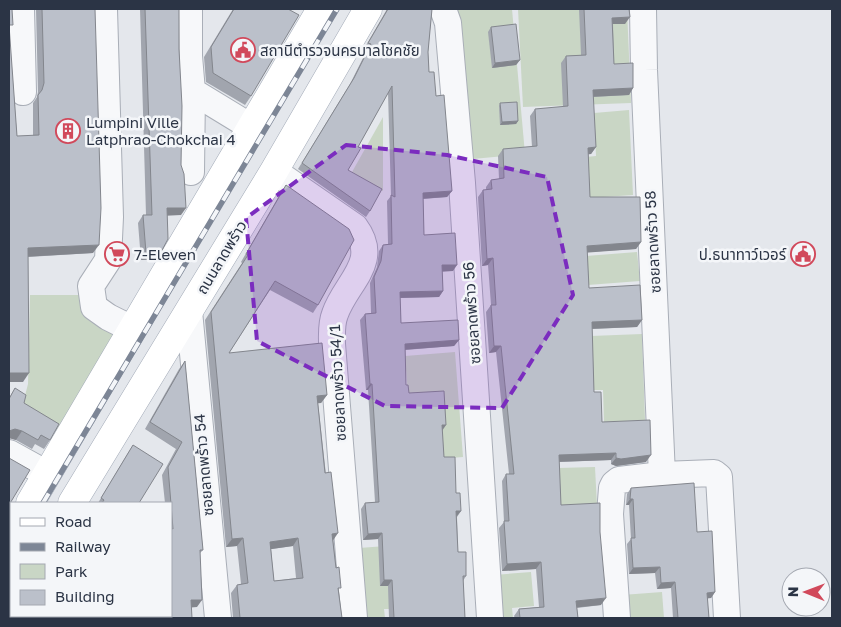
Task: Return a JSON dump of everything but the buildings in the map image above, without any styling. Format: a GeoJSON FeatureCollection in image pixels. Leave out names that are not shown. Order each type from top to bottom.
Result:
{"type":"FeatureCollection","features":[{"type":"Feature","properties":{"kind":"main road"},"geometry":{"type":"LineString","coordinates":[[31,502],[321,9]]}},
{"type":"Feature","properties":{"kind":"main road","name":"ถนนลาดพร้าว"},"geometry":{"type":"LineString","coordinates":[[73,502],[274,171],[368,9]]}},
{"type":"Feature","properties":{"kind":"street"},"geometry":{"type":"LineString","coordinates":[[21,9],[23,92]]}},
{"type":"Feature","properties":{"kind":"street"},"geometry":{"type":"LineString","coordinates":[[104,9],[110,217],[108,260],[91,286],[94,307],[108,317],[132,329]]}},
{"type":"Feature","properties":{"kind":"street"},"geometry":{"type":"LineString","coordinates":[[189,9],[189,56],[192,91],[191,172]]}},
{"type":"Feature","properties":{"kind":"street","name":"ซอยลาดพร้าว 56"},"geometry":{"type":"LineString","coordinates":[[444,9],[448,23],[462,183],[490,618]]}},
{"type":"Feature","properties":{"kind":"street","name":"ซอยลาดพร้าว 58"},"geometry":{"type":"LineString","coordinates":[[643,9],[644,80],[662,475]]}},
{"type":"Feature","properties":{"kind":"street"},"geometry":{"type":"LineString","coordinates":[[192,91],[251,127]]}},
{"type":"Feature","properties":{"kind":"street","name":"ซอยลาดพร้าว 54/1"},"geometry":{"type":"LineString","coordinates":[[274,171],[355,227],[362,238],[365,248],[364,260],[339,305],[332,323],[332,344],[354,618]]}},
{"type":"Feature","properties":{"kind":"street","name":"ซอยลาดพร้าว 54"},"geometry":{"type":"LineString","coordinates":[[189,311],[218,618]]}},
{"type":"Feature","properties":{"kind":"street"},"geometry":{"type":"LineString","coordinates":[[9,453],[47,474]]}},
{"type":"Feature","properties":{"kind":"street"},"geometry":{"type":"LineString","coordinates":[[618,618],[610,514],[614,484],[620,480],[662,475],[714,473],[719,477],[727,618]]}},
{"type":"Feature","properties":{"kind":"highlighted area"},"geometry":{"type":"Polygon","coordinates":[[[346,145],[447,155],[547,177],[573,295],[502,408],[385,406],[257,341],[246,218],[346,145]]]}},
{"type":"Feature","properties":{"kind":"green space"},"geometry":{"type":"Polygon","coordinates":[[[449,9],[512,9],[525,154],[462,160],[449,9]]]}},
{"type":"Feature","properties":{"kind":"green space"},"geometry":{"type":"Polygon","coordinates":[[[518,9],[627,9],[631,103],[523,107],[518,9]]]}},
{"type":"Feature","properties":{"kind":"green space"},"geometry":{"type":"Polygon","coordinates":[[[629,110],[633,195],[589,198],[586,157],[596,156],[594,113],[629,110]]]}},
{"type":"Feature","properties":{"kind":"green space"},"geometry":{"type":"Polygon","coordinates":[[[383,117],[383,191],[352,172],[383,117]]]}},
{"type":"Feature","properties":{"kind":"green space"},"geometry":{"type":"Polygon","coordinates":[[[637,252],[640,281],[588,285],[586,256],[637,252]]]}},
{"type":"Feature","properties":{"kind":"green space"},"geometry":{"type":"Polygon","coordinates":[[[30,295],[80,295],[124,341],[66,436],[21,411],[28,384],[30,295]]]}},
{"type":"Feature","properties":{"kind":"green space"},"geometry":{"type":"Polygon","coordinates":[[[642,334],[645,420],[604,422],[603,390],[593,390],[591,336],[642,334]]]}},
{"type":"Feature","properties":{"kind":"green space"},"geometry":{"type":"Polygon","coordinates":[[[455,352],[463,457],[413,461],[405,356],[455,352]]]}},
{"type":"Feature","properties":{"kind":"green space"},"geometry":{"type":"Polygon","coordinates":[[[595,467],[597,506],[560,507],[558,468],[595,467]]]}},
{"type":"Feature","properties":{"kind":"green space"},"geometry":{"type":"Polygon","coordinates":[[[413,544],[395,609],[384,609],[385,618],[364,618],[359,548],[413,544]]]}},
{"type":"Feature","properties":{"kind":"green space"},"geometry":{"type":"Polygon","coordinates":[[[531,572],[534,606],[512,608],[513,618],[497,618],[494,575],[531,572]]]}},
{"type":"Feature","properties":{"kind":"green space"},"geometry":{"type":"Polygon","coordinates":[[[662,592],[664,618],[624,618],[622,595],[662,592]]]}},
{"type":"Feature","properties":{"kind":"railway"},"geometry":{"type":"LineString","coordinates":[[44,502],[337,9]]}},
{"type":"Feature","properties":{"kind":"place","name":"สถานีตำรวจนครบาลโชคชัย"},"geometry":{"type":"Point","coordinates":[243,50]}},
{"type":"Feature","properties":{"kind":"place","name":"Lumpini Ville Latphrao-Chokchai 4"},"geometry":{"type":"Point","coordinates":[68,131]}},
{"type":"Feature","properties":{"kind":"place","name":"7-Eleven"},"geometry":{"type":"Point","coordinates":[117,254]}},
{"type":"Feature","properties":{"kind":"place","name":"ป.ธนาทาว์เวอร์"},"geometry":{"type":"Point","coordinates":[803,254]}}]}
